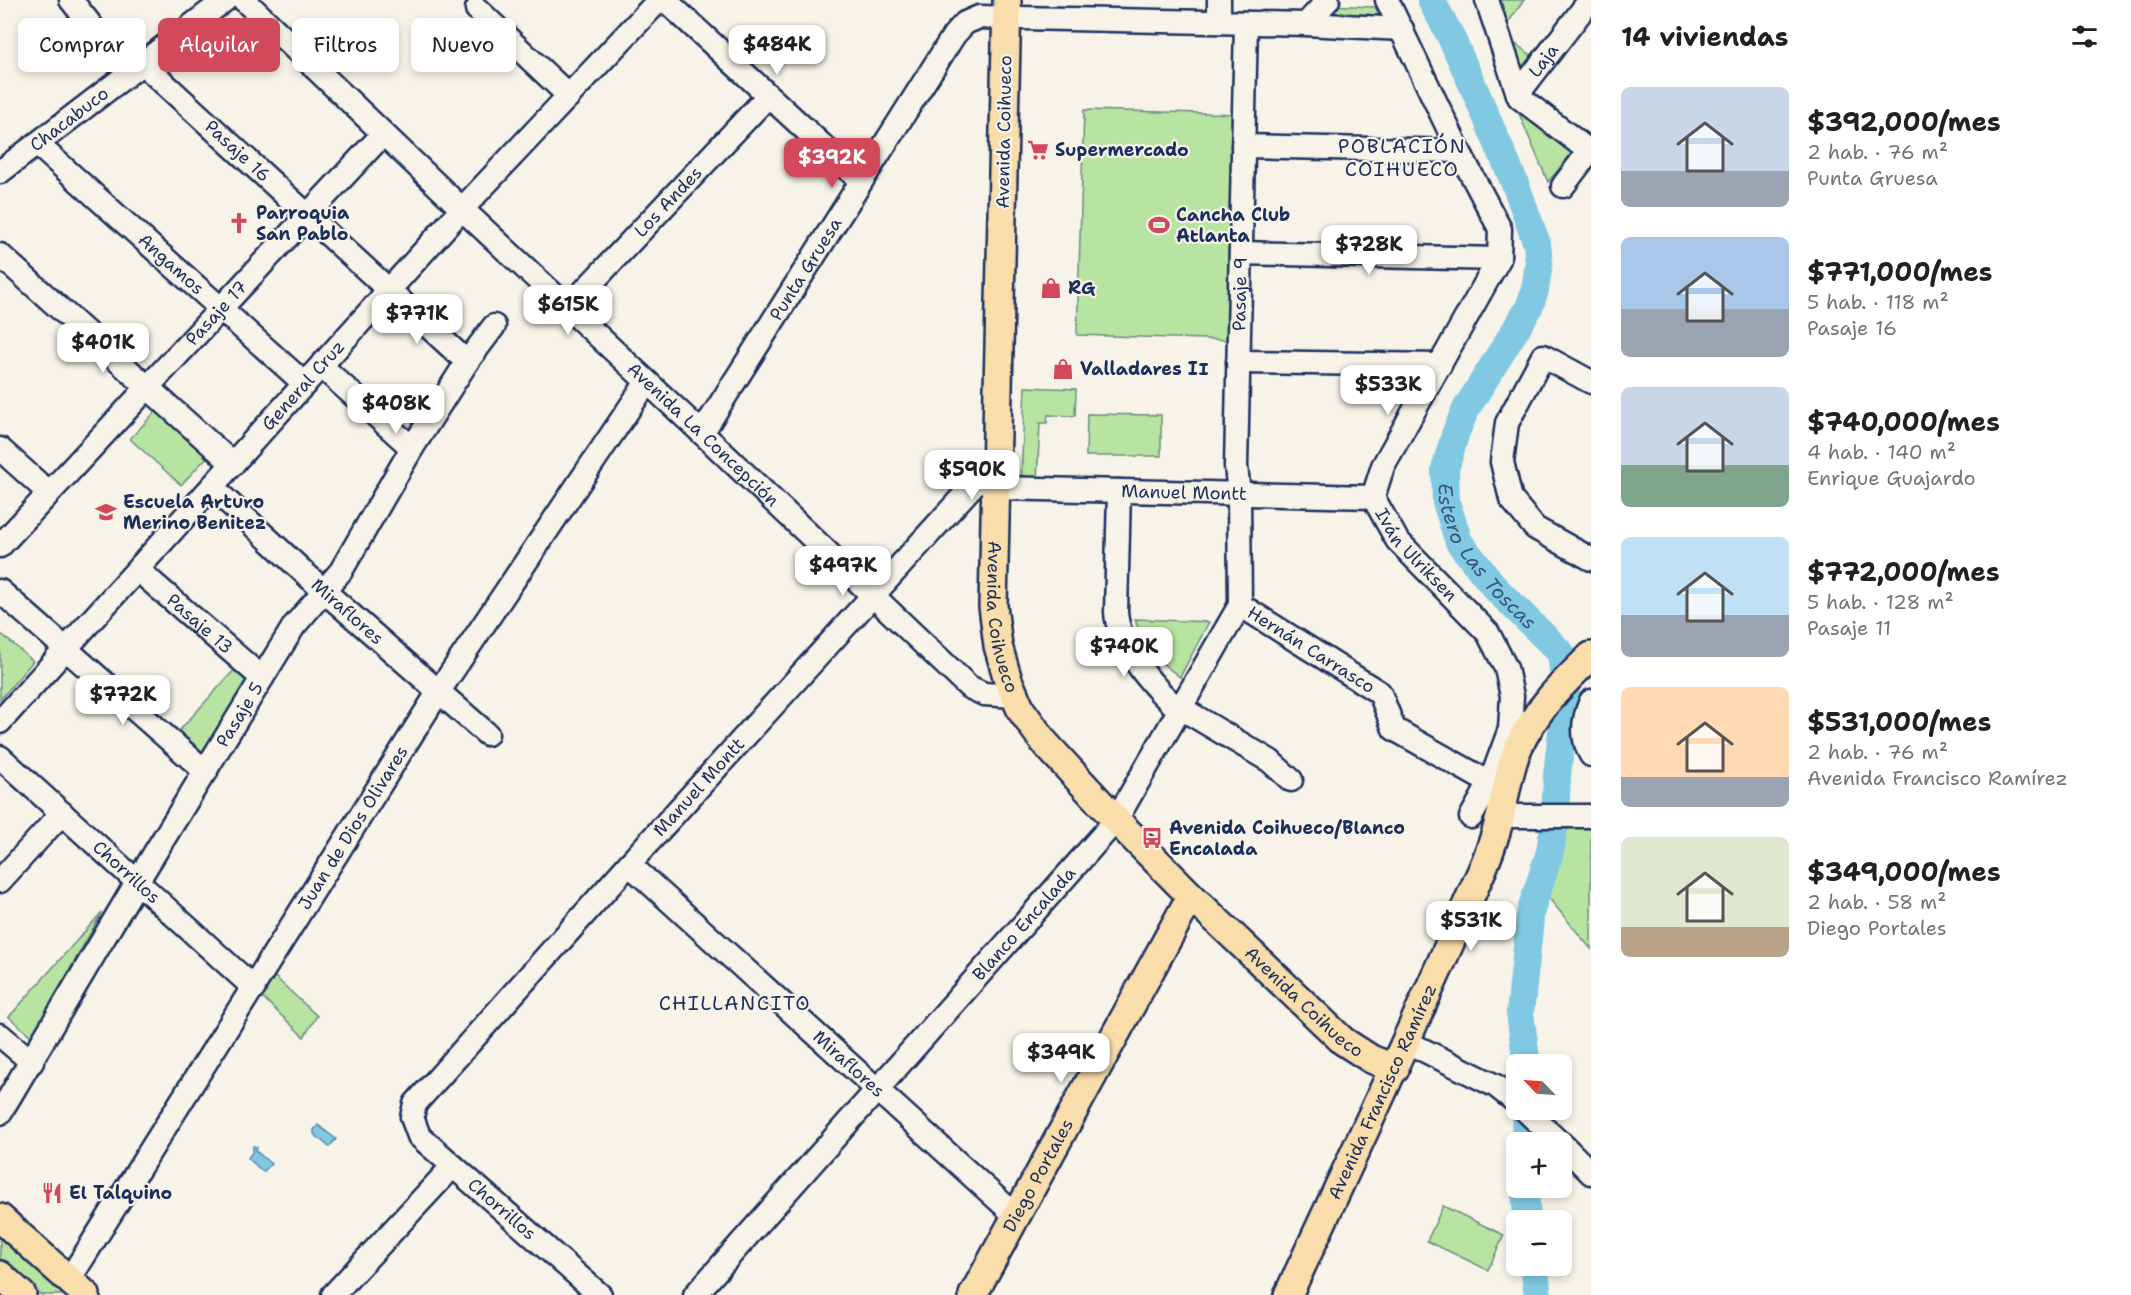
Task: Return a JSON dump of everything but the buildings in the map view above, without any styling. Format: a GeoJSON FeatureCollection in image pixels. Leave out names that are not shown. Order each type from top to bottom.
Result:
{"type":"FeatureCollection","features":[{"type":"Feature","properties":{"kind":"main road","name":"Avenida Coihueco"},"geometry":{"type":"LineString","coordinates":[[1007,9],[993,606],[1003,663],[1014,696],[1044,742],[1191,896],[1343,1041],[1371,1059],[1395,1069]]}},
{"type":"Feature","properties":{"kind":"main road","name":"Avenida Francisco Ramírez"},"geometry":{"type":"LineString","coordinates":[[1288,1295],[1395,1069],[1484,866],[1513,816],[1498,785],[1510,769],[1530,725],[1559,686],[1587,660]]}},
{"type":"Feature","properties":{"kind":"main road","name":"Diego Portales"},"geometry":{"type":"LineString","coordinates":[[973,1295],[1191,896]]}},
{"type":"Feature","properties":{"kind":"main road"},"geometry":{"type":"LineString","coordinates":[[0,1218],[78,1288]]}},
{"type":"Feature","properties":{"kind":"main road"},"geometry":{"type":"LineString","coordinates":[[0,1275],[22,1295]]}},
{"type":"Feature","properties":{"kind":"street","name":"Pasaje 16"},"geometry":{"type":"LineString","coordinates":[[71,0],[88,18]]}},
{"type":"Feature","properties":{"kind":"street","name":"Chacabuco"},"geometry":{"type":"LineString","coordinates":[[146,60],[225,0]]}},
{"type":"Feature","properties":{"kind":"street","name":"Avenida La Concepción"},"geometry":{"type":"LineString","coordinates":[[244,0],[969,687],[984,694],[1014,696]]}},
{"type":"Feature","properties":{"kind":"street","name":"General Cruz"},"geometry":{"type":"LineString","coordinates":[[0,722],[462,209],[659,0]]}},
{"type":"Feature","properties":{"kind":"street"},"geometry":{"type":"LineString","coordinates":[[665,0],[861,181]]}},
{"type":"Feature","properties":{"kind":"street"},"geometry":{"type":"LineString","coordinates":[[1219,0],[1219,22]]}},
{"type":"Feature","properties":{"kind":"street"},"geometry":{"type":"LineString","coordinates":[[1306,24],[1328,0]]}},
{"type":"Feature","properties":{"kind":"street","name":"Iván Ulriksen"},"geometry":{"type":"LineString","coordinates":[[1387,0],[1500,229],[1499,259],[1383,466],[1373,497],[1397,540],[1488,633],[1501,656],[1509,680],[1512,713],[1498,785],[1471,817]]}},
{"type":"Feature","properties":{"kind":"street"},"geometry":{"type":"LineString","coordinates":[[1487,0],[1519,97],[1590,150],[1563,186]]}},
{"type":"Feature","properties":{"kind":"street","name":"Laja"},"geometry":{"type":"LineString","coordinates":[[1518,94],[1590,0]]}},
{"type":"Feature","properties":{"kind":"street"},"geometry":{"type":"LineString","coordinates":[[477,9],[569,96]]}},
{"type":"Feature","properties":{"kind":"street","name":"Punta Gruesa"},"geometry":{"type":"LineString","coordinates":[[702,433],[958,28],[972,19],[1007,9],[1219,22],[1402,29]]}},
{"type":"Feature","properties":{"kind":"street","name":"Pasaje 9"},"geometry":{"type":"LineString","coordinates":[[1239,494],[1236,466],[1246,23]]}},
{"type":"Feature","properties":{"kind":"street","name":"Chacabuco"},"geometry":{"type":"LineString","coordinates":[[0,172],[130,72]]}},
{"type":"Feature","properties":{"kind":"street","name":"Pasaje 16"},"geometry":{"type":"LineString","coordinates":[[140,72],[307,216],[467,362]]}},
{"type":"Feature","properties":{"kind":"street","name":"Los Andes"},"geometry":{"type":"LineString","coordinates":[[568,308],[768,96]]}},
{"type":"Feature","properties":{"kind":"street","name":"Pasaje 17"},"geometry":{"type":"LineString","coordinates":[[0,546],[383,134]]}},
{"type":"Feature","properties":{"kind":"street","name":"Angamos"},"geometry":{"type":"LineString","coordinates":[[37,144],[305,384]]}},
{"type":"Feature","properties":{"kind":"street"},"geometry":{"type":"LineString","coordinates":[[1243,146],[1460,151]]}},
{"type":"Feature","properties":{"kind":"street"},"geometry":{"type":"LineString","coordinates":[[1241,253],[1499,259]]}},
{"type":"Feature","properties":{"kind":"street"},"geometry":{"type":"LineString","coordinates":[[0,255],[233,464]]}},
{"type":"Feature","properties":{"kind":"street","name":"Pasaje 5"},"geometry":{"type":"LineString","coordinates":[[0,1113],[137,882],[294,626],[341,571],[412,448],[467,362],[494,326]]}},
{"type":"Feature","properties":{"kind":"street"},"geometry":{"type":"LineString","coordinates":[[1591,382],[1543,356],[1507,423],[1502,462],[1511,499],[1535,528],[1591,559]]}},
{"type":"Feature","properties":{"kind":"street"},"geometry":{"type":"LineString","coordinates":[[1239,362],[1440,365]]}},
{"type":"Feature","properties":{"kind":"street"},"geometry":{"type":"LineString","coordinates":[[321,366],[412,448]]}},
{"type":"Feature","properties":{"kind":"street","name":"Juan de Dios Olivares"},"geometry":{"type":"LineString","coordinates":[[78,1288],[254,988],[439,691],[647,382]]}},
{"type":"Feature","properties":{"kind":"street"},"geometry":{"type":"LineString","coordinates":[[0,449],[49,493]]}},
{"type":"Feature","properties":{"kind":"street","name":"Manuel Montt"},"geometry":{"type":"LineString","coordinates":[[412,1118],[419,1098],[628,864],[996,460]]}},
{"type":"Feature","properties":{"kind":"street","name":"Miraflores"},"geometry":{"type":"LineString","coordinates":[[212,487],[325,592],[487,734]]}},
{"type":"Feature","properties":{"kind":"street","name":"Manuel Montt"},"geometry":{"type":"LineString","coordinates":[[995,488],[1373,497]]}},
{"type":"Feature","properties":{"kind":"street"},"geometry":{"type":"LineString","coordinates":[[1119,491],[1117,625],[1127,647],[1161,694],[1179,708],[1261,755],[1291,780]]}},
{"type":"Feature","properties":{"kind":"street"},"geometry":{"type":"LineString","coordinates":[[1239,494],[1240,605]]}},
{"type":"Feature","properties":{"kind":"street","name":"Pasaje 13"},"geometry":{"type":"LineString","coordinates":[[138,570],[262,678]]}},
{"type":"Feature","properties":{"kind":"street"},"geometry":{"type":"LineString","coordinates":[[0,591],[206,772]]}},
{"type":"Feature","properties":{"kind":"street","name":"Blanco Encalada"},"geometry":{"type":"LineString","coordinates":[[695,1295],[1116,820],[1240,605]]}},
{"type":"Feature","properties":{"kind":"street","name":"Hernán Carrasco"},"geometry":{"type":"LineString","coordinates":[[1240,605],[1380,693],[1395,729],[1498,785]]}},
{"type":"Feature","properties":{"kind":"street"},"geometry":{"type":"LineString","coordinates":[[1591,701],[1585,717],[1583,734],[1591,755]]}},
{"type":"Feature","properties":{"kind":"street","name":"Chorrillos"},"geometry":{"type":"LineString","coordinates":[[0,757],[254,988]]}},
{"type":"Feature","properties":{"kind":"street"},"geometry":{"type":"LineString","coordinates":[[0,880],[62,813]]}},
{"type":"Feature","properties":{"kind":"street"},"geometry":{"type":"LineString","coordinates":[[1513,816],[1583,816]]}},
{"type":"Feature","properties":{"kind":"street","name":"Miraflores"},"geometry":{"type":"LineString","coordinates":[[628,864],[1016,1215]]}},
{"type":"Feature","properties":{"kind":"street"},"geometry":{"type":"LineString","coordinates":[[0,1035],[32,1062]]}},
{"type":"Feature","properties":{"kind":"street"},"geometry":{"type":"LineString","coordinates":[[1407,1042],[1496,1086],[1506,1094]]}},
{"type":"Feature","properties":{"kind":"street","name":"Chorrillos"},"geometry":{"type":"LineString","coordinates":[[412,1118],[419,1136],[600,1295]]}},
{"type":"Feature","properties":{"kind":"street"},"geometry":{"type":"LineString","coordinates":[[1536,1120],[1549,1132]]}},
{"type":"Feature","properties":{"kind":"street"},"geometry":{"type":"LineString","coordinates":[[1572,1155],[1591,1173]]}},
{"type":"Feature","properties":{"kind":"street"},"geometry":{"type":"LineString","coordinates":[[333,1295],[453,1166]]}},
{"type":"Feature","properties":{"kind":"green space"},"geometry":{"type":"Polygon","coordinates":[[[1495,0],[1524,0],[1505,27],[1495,0]]]}},
{"type":"Feature","properties":{"kind":"green space"},"geometry":{"type":"Polygon","coordinates":[[[1327,5],[1375,7],[1380,18],[1323,16],[1327,5]]]}},
{"type":"Feature","properties":{"kind":"green space"},"geometry":{"type":"Polygon","coordinates":[[[1510,40],[1534,57],[1522,74],[1510,40]]]}},
{"type":"Feature","properties":{"kind":"green space"},"geometry":{"type":"Polygon","coordinates":[[[1512,97],[1575,149],[1548,182],[1512,97]]]}},
{"type":"Feature","properties":{"kind":"green space","name":"Cancha Club Atlanta"},"geometry":{"type":"Polygon","coordinates":[[[1084,110],[1242,114],[1235,340],[1077,335],[1084,110]]]}},
{"type":"Feature","properties":{"kind":"green space"},"geometry":{"type":"Polygon","coordinates":[[[1025,387],[1076,389],[1075,416],[1048,415],[1047,423],[1040,423],[1037,481],[1021,480],[1025,387]]]}},
{"type":"Feature","properties":{"kind":"green space"},"geometry":{"type":"Polygon","coordinates":[[[156,411],[207,457],[181,485],[130,439],[156,411]]]}},
{"type":"Feature","properties":{"kind":"green space"},"geometry":{"type":"Polygon","coordinates":[[[1087,414],[1161,415],[1161,456],[1086,456],[1087,414]]]}},
{"type":"Feature","properties":{"kind":"green space"},"geometry":{"type":"Polygon","coordinates":[[[1135,619],[1209,622],[1180,677],[1146,651],[1135,619]]]}},
{"type":"Feature","properties":{"kind":"green space"},"geometry":{"type":"Polygon","coordinates":[[[0,633],[33,661],[0,700],[0,633]]]}},
{"type":"Feature","properties":{"kind":"green space"},"geometry":{"type":"Polygon","coordinates":[[[236,668],[253,681],[208,757],[179,731],[236,668]]]}},
{"type":"Feature","properties":{"kind":"green space"},"geometry":{"type":"Polygon","coordinates":[[[1569,823],[1591,824],[1591,949],[1548,897],[1569,823]]]}},
{"type":"Feature","properties":{"kind":"green space"},"geometry":{"type":"Polygon","coordinates":[[[102,912],[32,1037],[9,1017],[102,912]]]}},
{"type":"Feature","properties":{"kind":"green space"},"geometry":{"type":"Polygon","coordinates":[[[274,976],[317,1016],[304,1037],[262,997],[274,976]]]}},
{"type":"Feature","properties":{"kind":"green space"},"geometry":{"type":"Polygon","coordinates":[[[1443,1206],[1504,1235],[1488,1270],[1427,1241],[1443,1206]]]}},
{"type":"Feature","properties":{"kind":"green space"},"geometry":{"type":"Polygon","coordinates":[[[0,1225],[77,1295],[41,1295],[0,1258],[0,1225]]]}},
{"type":"Feature","properties":{"kind":"water"},"geometry":{"type":"Polygon","coordinates":[[[318,1125],[336,1139],[329,1147],[314,1134],[318,1125]]]}},
{"type":"Feature","properties":{"kind":"water"},"geometry":{"type":"Polygon","coordinates":[[[253,1146],[257,1147],[256,1151],[271,1164],[263,1172],[248,1158],[253,1151],[253,1146]]]}},
{"type":"Feature","properties":{"kind":"waterway","name":"Estero Las Toscas"},"geometry":{"type":"LineString","coordinates":[[1431,0],[1450,35],[1516,186],[1537,244],[1539,263],[1535,290],[1529,308],[1466,409],[1456,432],[1445,469],[1446,502],[1459,542],[1496,589],[1561,653],[1566,696],[1557,775],[1555,819],[1550,852],[1531,910],[1520,1013],[1526,1054]]}},
{"type":"Feature","properties":{"kind":"waterway","name":"Estero Las Toscas"},"geometry":{"type":"LineString","coordinates":[[1525,1132],[1526,1120]]}},
{"type":"Feature","properties":{"kind":"waterway","name":"Estero Las Toscas"},"geometry":{"type":"LineString","coordinates":[[1526,1198],[1526,1210]]}},
{"type":"Feature","properties":{"kind":"waterway","name":"Estero Las Toscas"},"geometry":{"type":"LineString","coordinates":[[1535,1276],[1538,1295]]}},
{"type":"Feature","properties":{"kind":"place","name":"Supermercado"},"geometry":{"type":"Point","coordinates":[1038,150]}},
{"type":"Feature","properties":{"kind":"place","name":"Parroquia San Pablo"},"geometry":{"type":"Point","coordinates":[239,223]}},
{"type":"Feature","properties":{"kind":"place","name":"Cancha Club Atlanta"},"geometry":{"type":"Point","coordinates":[1159,225]}},
{"type":"Feature","properties":{"kind":"place","name":"RG"},"geometry":{"type":"Point","coordinates":[1051,288]}},
{"type":"Feature","properties":{"kind":"place","name":"Valladares II"},"geometry":{"type":"Point","coordinates":[1063,369]}},
{"type":"Feature","properties":{"kind":"place","name":"Escuela Arturo Merino Benitez"},"geometry":{"type":"Point","coordinates":[106,512]}},
{"type":"Feature","properties":{"kind":"place","name":"Avenida Coihueco/Blanco Encalada"},"geometry":{"type":"Point","coordinates":[1152,838]}},
{"type":"Feature","properties":{"kind":"place","name":"El Talquino"},"geometry":{"type":"Point","coordinates":[52,1193]}},
{"type":"Feature","properties":{"kind":"district","name":"POBLACIÓN COIHUECO"},"geometry":{"type":"Point","coordinates":[1402,158]}},
{"type":"Feature","properties":{"kind":"district","name":"CHILLANCITO"},"geometry":{"type":"Point","coordinates":[735,1003]}}]}
